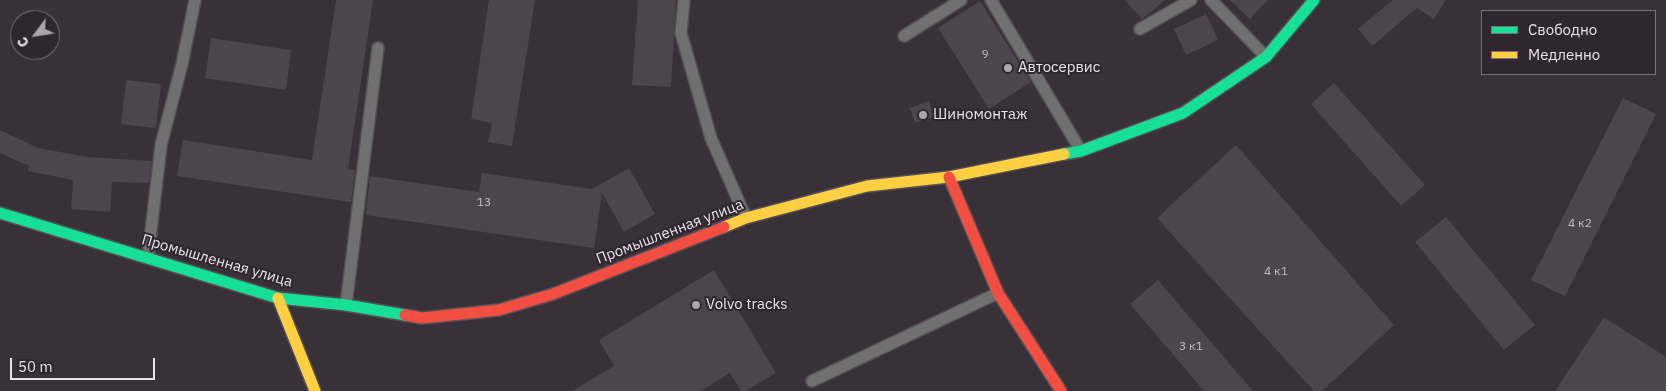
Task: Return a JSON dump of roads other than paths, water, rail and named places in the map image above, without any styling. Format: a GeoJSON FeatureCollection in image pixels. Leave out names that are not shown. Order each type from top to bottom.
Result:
{"type":"FeatureCollection","features":[{"type":"Feature","properties":{"kind":"main road","name":"Промышленная улица"},"geometry":{"type":"LineString","coordinates":[[0,213],[278,298],[346,305],[422,318],[499,310],[553,294],[746,218],[867,186],[950,176],[1081,151],[1183,113],[1266,57],[1314,0]]}},
{"type":"Feature","properties":{"kind":"main road"},"geometry":{"type":"LineString","coordinates":[[950,176],[998,293],[1061,391]]}},
{"type":"Feature","properties":{"kind":"main road"},"geometry":{"type":"LineString","coordinates":[[278,298],[314,391]]}},
{"type":"Feature","properties":{"kind":"lane"},"geometry":{"type":"LineString","coordinates":[[148,257],[162,145],[178,83],[195,0]]}},
{"type":"Feature","properties":{"kind":"lane"},"geometry":{"type":"LineString","coordinates":[[684,0],[681,33],[711,138],[746,218]]}},
{"type":"Feature","properties":{"kind":"lane"},"geometry":{"type":"LineString","coordinates":[[904,36],[961,0]]}},
{"type":"Feature","properties":{"kind":"lane"},"geometry":{"type":"LineString","coordinates":[[991,0],[1081,151]]}},
{"type":"Feature","properties":{"kind":"lane"},"geometry":{"type":"LineString","coordinates":[[1140,29],[1191,0]]}},
{"type":"Feature","properties":{"kind":"lane"},"geometry":{"type":"LineString","coordinates":[[1211,0],[1266,57]]}},
{"type":"Feature","properties":{"kind":"lane"},"geometry":{"type":"LineString","coordinates":[[346,305],[378,48]]}},
{"type":"Feature","properties":{"kind":"lane"},"geometry":{"type":"LineString","coordinates":[[812,381],[998,293]]}},
{"type":"Feature","properties":{"kind":"place","name":"Автосервис"},"geometry":{"type":"Point","coordinates":[1008,68]}},
{"type":"Feature","properties":{"kind":"place","name":"Шиномонтаж"},"geometry":{"type":"Point","coordinates":[923,115]}},
{"type":"Feature","properties":{"kind":"place","name":"Volvo tracks"},"geometry":{"type":"Point","coordinates":[696,305]}}]}
